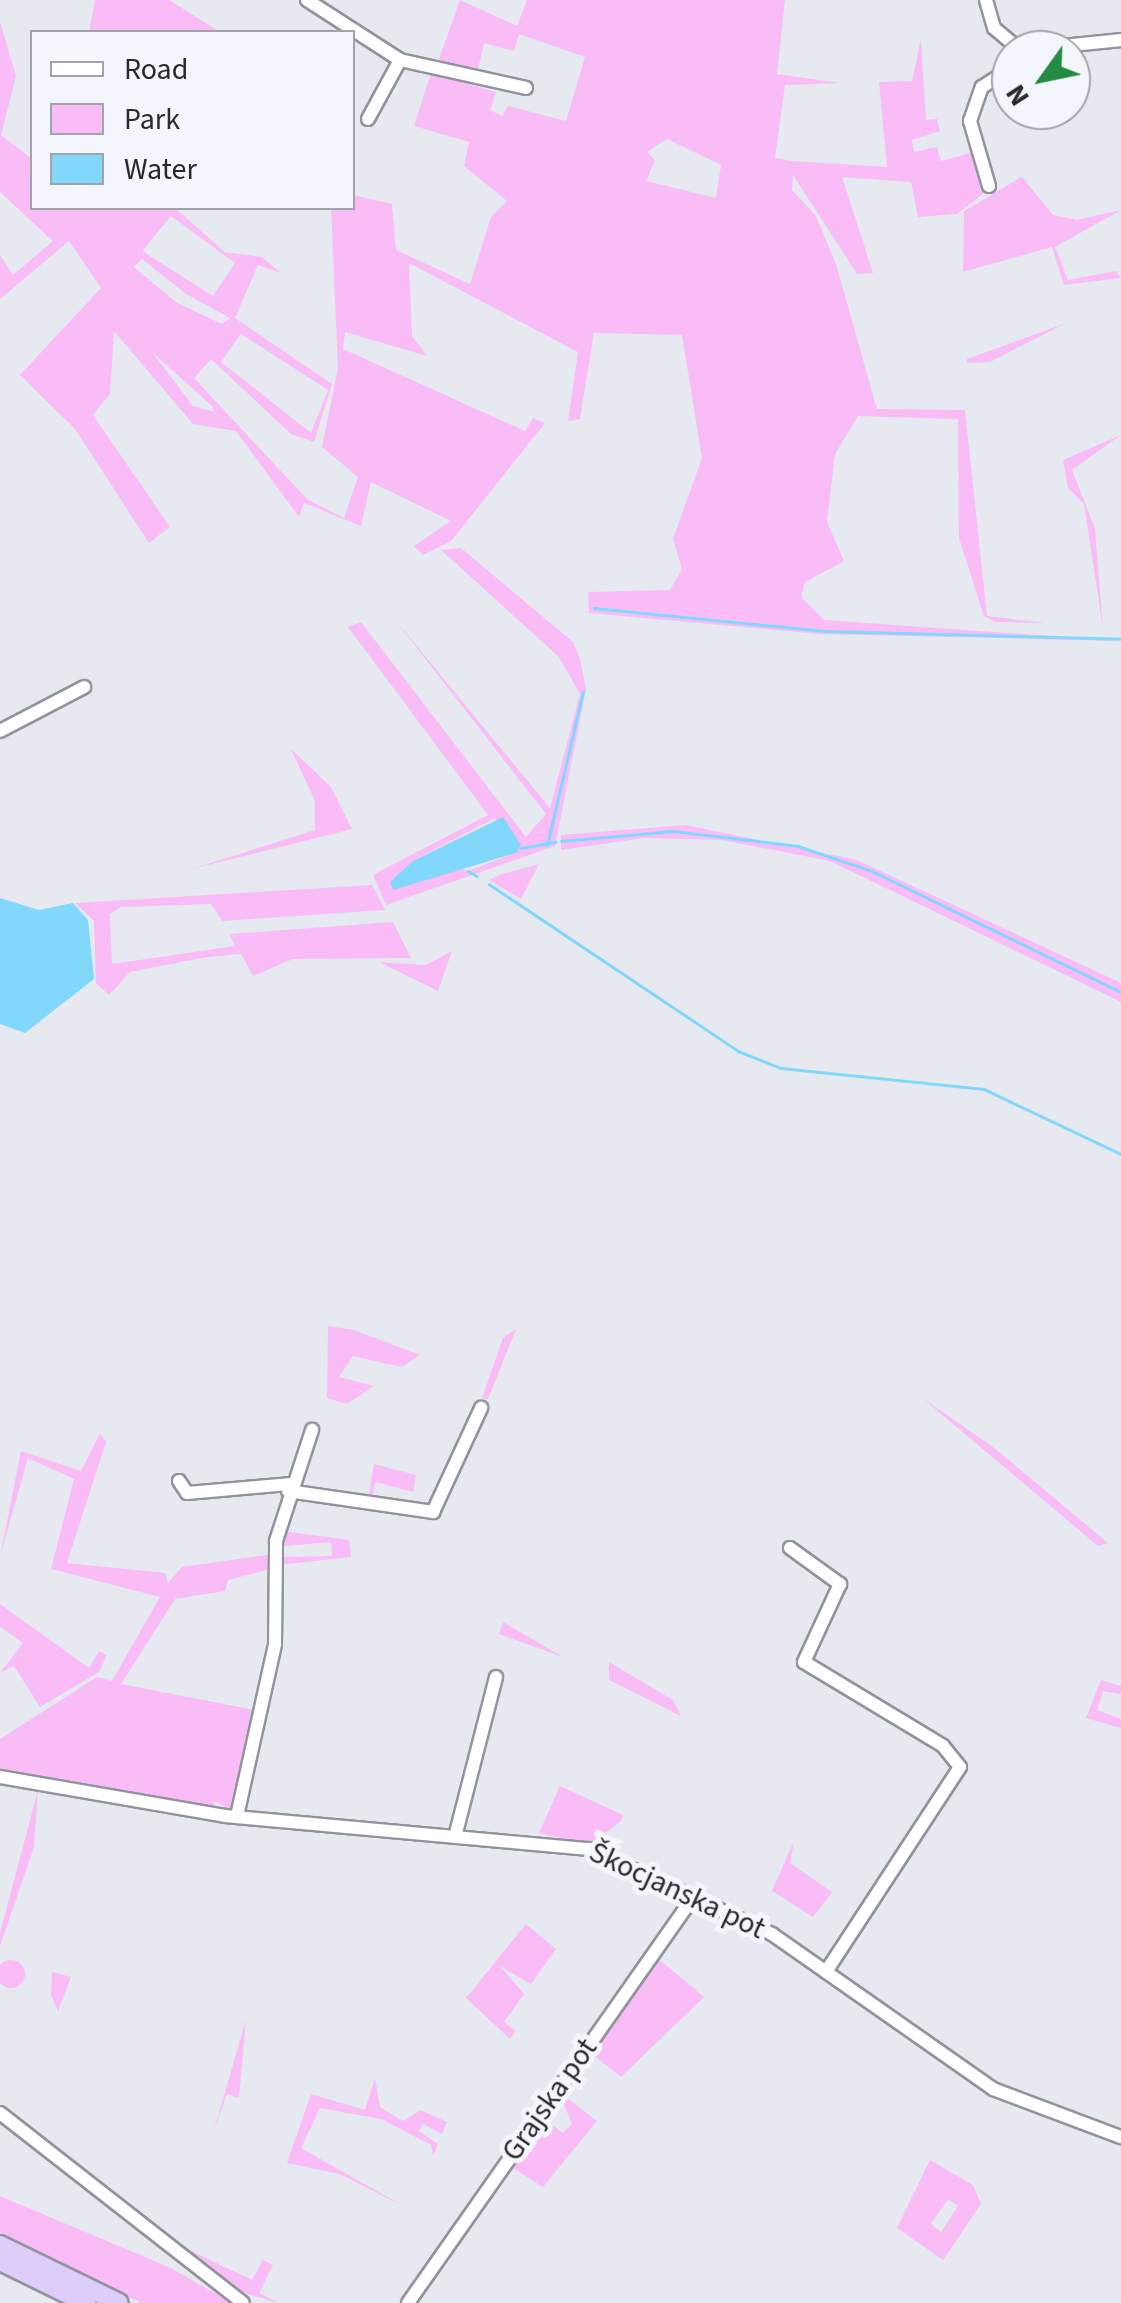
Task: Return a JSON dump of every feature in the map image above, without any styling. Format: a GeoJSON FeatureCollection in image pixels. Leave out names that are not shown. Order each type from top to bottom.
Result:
{"type":"FeatureCollection","features":[{"type":"Feature","properties":{"kind":"highway"},"geometry":{"type":"LineString","coordinates":[[0,2245],[119,2303]]}},
{"type":"Feature","properties":{"kind":"highway"},"geometry":{"type":"LineString","coordinates":[[0,2261],[86,2303]]}},
{"type":"Feature","properties":{"kind":"street"},"geometry":{"type":"LineString","coordinates":[[307,0],[354,30]]}},
{"type":"Feature","properties":{"kind":"street"},"geometry":{"type":"LineString","coordinates":[[986,0],[996,30]]}},
{"type":"Feature","properties":{"kind":"street"},"geometry":{"type":"LineString","coordinates":[[355,31],[400,60],[526,88]]}},
{"type":"Feature","properties":{"kind":"street"},"geometry":{"type":"LineString","coordinates":[[1091,43],[1121,40]]}},
{"type":"Feature","properties":{"kind":"street"},"geometry":{"type":"LineString","coordinates":[[368,120],[400,60]]}},
{"type":"Feature","properties":{"kind":"street"},"geometry":{"type":"LineString","coordinates":[[989,186],[970,122],[982,87],[991,81]]}},
{"type":"Feature","properties":{"kind":"street"},"geometry":{"type":"LineString","coordinates":[[0,731],[84,687]]}},
{"type":"Feature","properties":{"kind":"street"},"geometry":{"type":"LineString","coordinates":[[179,1481],[187,1493],[289,1488],[433,1512],[481,1408]]}},
{"type":"Feature","properties":{"kind":"street"},"geometry":{"type":"LineString","coordinates":[[237,1816],[276,1644],[276,1542],[289,1488],[312,1430]]}},
{"type":"Feature","properties":{"kind":"street"},"geometry":{"type":"LineString","coordinates":[[790,1548],[840,1584],[804,1662],[943,1746],[960,1767],[826,1972]]}},
{"type":"Feature","properties":{"kind":"street"},"geometry":{"type":"LineString","coordinates":[[456,1833],[496,1677]]}},
{"type":"Feature","properties":{"kind":"street","name":"Škocjanska pot"},"geometry":{"type":"LineString","coordinates":[[0,1776],[237,1816],[589,1848],[772,1934],[993,2089],[1121,2137]]}},
{"type":"Feature","properties":{"kind":"street","name":"Grajska pot"},"geometry":{"type":"LineString","coordinates":[[408,2303],[693,1898]]}},
{"type":"Feature","properties":{"kind":"street"},"geometry":{"type":"LineString","coordinates":[[0,2113],[243,2303]]}},
{"type":"Feature","properties":{"kind":"green space"},"geometry":{"type":"Polygon","coordinates":[[[95,0],[169,0],[217,30],[89,30],[95,0]]]}},
{"type":"Feature","properties":{"kind":"green space"},"geometry":{"type":"Polygon","coordinates":[[[460,0],[517,26],[527,0],[785,0],[777,74],[840,83],[785,85],[775,158],[887,167],[879,82],[912,81],[921,39],[926,120],[937,119],[940,131],[912,140],[914,152],[937,147],[941,161],[977,151],[983,194],[957,214],[918,217],[911,182],[842,177],[873,273],[857,274],[793,175],[792,190],[816,216],[836,264],[877,409],[965,410],[987,616],[1046,623],[995,622],[984,616],[959,538],[958,419],[858,416],[835,454],[827,522],[844,561],[805,582],[801,597],[824,620],[1121,641],[819,634],[589,613],[588,592],[670,590],[682,569],[673,539],[702,458],[682,335],[594,333],[580,419],[568,421],[578,352],[409,263],[412,336],[427,356],[345,332],[343,349],[525,431],[533,418],[545,423],[451,541],[423,555],[414,546],[451,521],[371,482],[361,526],[304,503],[299,517],[236,431],[193,424],[114,331],[110,394],[93,415],[170,527],[149,543],[75,429],[20,375],[101,288],[69,241],[0,299],[0,255],[13,275],[53,241],[0,192],[0,22],[16,76],[1,135],[30,157],[30,210],[177,210],[225,252],[262,257],[281,273],[258,265],[235,318],[332,384],[314,442],[291,434],[211,359],[194,378],[307,499],[344,518],[358,477],[322,447],[338,368],[331,210],[355,210],[355,195],[392,204],[396,250],[470,284],[491,217],[507,201],[464,166],[469,142],[414,126],[431,73],[496,92],[490,110],[502,116],[508,106],[566,121],[585,57],[519,34],[514,51],[484,43],[475,82],[435,70],[460,0]],[[667,139],[647,152],[655,160],[646,181],[716,198],[721,165],[667,139]],[[171,216],[142,251],[213,296],[235,263],[171,216]],[[142,259],[134,267],[177,303],[222,324],[230,318],[186,294],[142,259]],[[241,334],[221,362],[311,433],[328,390],[241,334]],[[152,352],[193,406],[214,412],[152,352]]]}},
{"type":"Feature","properties":{"kind":"green space"},"geometry":{"type":"Polygon","coordinates":[[[1022,177],[1053,215],[1077,220],[1121,210],[1055,247],[1068,280],[1116,271],[1121,278],[1064,285],[1052,247],[963,272],[964,211],[1022,177]]]}},
{"type":"Feature","properties":{"kind":"green space"},"geometry":{"type":"Polygon","coordinates":[[[1066,323],[990,362],[966,363],[967,359],[1066,323]]]}},
{"type":"Feature","properties":{"kind":"green space"},"geometry":{"type":"Polygon","coordinates":[[[1121,435],[1072,470],[1095,528],[1103,628],[1084,504],[1068,488],[1063,460],[1121,435]]]}},
{"type":"Feature","properties":{"kind":"green space"},"geometry":{"type":"Polygon","coordinates":[[[461,548],[573,642],[586,689],[555,846],[386,905],[373,875],[488,815],[348,627],[361,622],[526,837],[546,814],[392,616],[550,808],[580,694],[559,657],[441,550],[461,548]],[[495,818],[413,861],[468,871],[516,853],[495,818]]]}},
{"type":"Feature","properties":{"kind":"green space"},"geometry":{"type":"Polygon","coordinates":[[[291,749],[331,787],[352,829],[192,869],[315,830],[315,801],[291,749]]]}},
{"type":"Feature","properties":{"kind":"green space"},"geometry":{"type":"Polygon","coordinates":[[[685,825],[857,860],[1121,983],[1121,1002],[830,861],[722,840],[644,838],[561,850],[561,835],[685,825]]]}},
{"type":"Feature","properties":{"kind":"green space"},"geometry":{"type":"Polygon","coordinates":[[[539,864],[521,899],[489,880],[502,874],[539,864]]]}},
{"type":"Feature","properties":{"kind":"green space"},"geometry":{"type":"Polygon","coordinates":[[[372,885],[385,910],[222,921],[211,904],[121,907],[110,914],[112,964],[235,946],[229,934],[393,922],[411,958],[293,959],[253,976],[241,954],[207,957],[130,972],[109,995],[96,983],[94,921],[75,903],[372,885]]]}},
{"type":"Feature","properties":{"kind":"green space"},"geometry":{"type":"Polygon","coordinates":[[[452,951],[438,991],[379,962],[426,965],[452,951]]]}},
{"type":"Feature","properties":{"kind":"green space"},"geometry":{"type":"Polygon","coordinates":[[[328,1326],[354,1330],[420,1355],[402,1367],[353,1356],[339,1377],[374,1386],[347,1404],[327,1398],[328,1326]]]}},
{"type":"Feature","properties":{"kind":"green space"},"geometry":{"type":"Polygon","coordinates":[[[516,1329],[488,1399],[482,1398],[503,1338],[516,1329]]]}},
{"type":"Feature","properties":{"kind":"green space"},"geometry":{"type":"Polygon","coordinates":[[[921,1397],[993,1447],[1108,1543],[1098,1546],[921,1397]]]}},
{"type":"Feature","properties":{"kind":"green space"},"geometry":{"type":"Polygon","coordinates":[[[100,1433],[106,1442],[67,1563],[165,1573],[168,1583],[182,1567],[273,1554],[274,1568],[228,1580],[225,1591],[175,1599],[121,1684],[260,1711],[233,1811],[214,1801],[212,1810],[0,1773],[0,1739],[97,1677],[112,1681],[160,1597],[51,1569],[74,1479],[28,1458],[0,1557],[21,1451],[81,1471],[100,1433]]]}},
{"type":"Feature","properties":{"kind":"green space"},"geometry":{"type":"Polygon","coordinates":[[[374,1464],[416,1475],[413,1492],[375,1482],[373,1495],[438,1504],[368,1501],[374,1464]]]}},
{"type":"Feature","properties":{"kind":"green space"},"geometry":{"type":"Polygon","coordinates":[[[282,1531],[349,1540],[351,1557],[279,1565],[282,1531]],[[331,1542],[284,1546],[284,1557],[332,1556],[331,1542]]]}},
{"type":"Feature","properties":{"kind":"green space"},"geometry":{"type":"Polygon","coordinates":[[[0,1604],[89,1668],[99,1651],[107,1655],[99,1672],[40,1707],[14,1666],[0,1673],[23,1643],[0,1627],[0,1604]]]}},
{"type":"Feature","properties":{"kind":"green space"},"geometry":{"type":"Polygon","coordinates":[[[503,1622],[563,1657],[499,1634],[503,1622]]]}},
{"type":"Feature","properties":{"kind":"green space"},"geometry":{"type":"Polygon","coordinates":[[[609,1662],[673,1700],[681,1716],[609,1680],[609,1662]]]}},
{"type":"Feature","properties":{"kind":"green space"},"geometry":{"type":"Polygon","coordinates":[[[1101,1680],[1121,1686],[1121,1694],[1103,1691],[1097,1710],[1121,1719],[1121,1728],[1086,1718],[1101,1680]]]}},
{"type":"Feature","properties":{"kind":"green space"},"geometry":{"type":"Polygon","coordinates":[[[560,1786],[623,1815],[621,1821],[590,1845],[539,1833],[560,1786]]]}},
{"type":"Feature","properties":{"kind":"green space"},"geometry":{"type":"Polygon","coordinates":[[[38,1790],[34,1847],[0,1946],[0,1933],[38,1790]]]}},
{"type":"Feature","properties":{"kind":"green space"},"geometry":{"type":"Polygon","coordinates":[[[794,1841],[790,1863],[832,1892],[813,1917],[772,1891],[794,1841]]]}},
{"type":"Feature","properties":{"kind":"green space"},"geometry":{"type":"Polygon","coordinates":[[[526,1924],[556,1949],[531,1984],[500,1966],[524,1994],[504,2022],[516,2031],[510,2039],[466,1998],[526,1924]]]}},
{"type":"Feature","properties":{"kind":"green space"},"geometry":{"type":"Polygon","coordinates":[[[655,1956],[704,1997],[621,2077],[588,2051],[655,1956]]]}},
{"type":"Feature","properties":{"kind":"green space"},"geometry":{"type":"Polygon","coordinates":[[[6,1961],[16,1961],[24,1969],[24,1979],[16,1987],[6,1987],[-1,1981],[-1,1967],[6,1961]]]}},
{"type":"Feature","properties":{"kind":"green space"},"geometry":{"type":"Polygon","coordinates":[[[52,1972],[71,1977],[58,2011],[51,1995],[52,1972]]]}},
{"type":"Feature","properties":{"kind":"green space"},"geometry":{"type":"Polygon","coordinates":[[[246,2020],[239,2098],[227,2094],[214,2130],[246,2020]]]}},
{"type":"Feature","properties":{"kind":"green space"},"geometry":{"type":"Polygon","coordinates":[[[375,2078],[380,2107],[403,2121],[421,2110],[447,2122],[442,2134],[423,2124],[419,2131],[438,2144],[433,2156],[431,2145],[381,2119],[320,2108],[301,2148],[405,2207],[340,2174],[287,2163],[311,2094],[365,2110],[375,2078]]]}},
{"type":"Feature","properties":{"kind":"green space"},"geometry":{"type":"Polygon","coordinates":[[[559,2092],[597,2121],[543,2187],[508,2165],[544,2119],[563,2133],[572,2124],[559,2092]]]}},
{"type":"Feature","properties":{"kind":"green space"},"geometry":{"type":"Polygon","coordinates":[[[930,2160],[973,2185],[981,2204],[943,2260],[897,2228],[930,2160]],[[948,2199],[931,2224],[941,2232],[958,2206],[948,2199]]]}},
{"type":"Feature","properties":{"kind":"green space"},"geometry":{"type":"Polygon","coordinates":[[[0,2196],[171,2268],[232,2303],[142,2303],[12,2244],[0,2238],[0,2196]]]}},
{"type":"Feature","properties":{"kind":"green space"},"geometry":{"type":"Polygon","coordinates":[[[185,2248],[252,2280],[263,2260],[273,2265],[259,2293],[279,2303],[244,2293],[185,2248]]]}},
{"type":"Feature","properties":{"kind":"water"},"geometry":{"type":"Polygon","coordinates":[[[503,817],[521,845],[516,853],[393,890],[390,882],[413,861],[503,817]]]}},
{"type":"Feature","properties":{"kind":"water"},"geometry":{"type":"Polygon","coordinates":[[[0,898],[39,910],[73,903],[88,920],[94,979],[25,1033],[0,1024],[0,898]]]}},
{"type":"Feature","properties":{"kind":"waterway"},"geometry":{"type":"LineString","coordinates":[[594,608],[825,631],[1121,639]]}},
{"type":"Feature","properties":{"kind":"waterway"},"geometry":{"type":"LineString","coordinates":[[547,845],[583,692]]}},
{"type":"Feature","properties":{"kind":"waterway"},"geometry":{"type":"LineString","coordinates":[[561,841],[673,831],[798,846],[872,871],[1121,992]]}},
{"type":"Feature","properties":{"kind":"waterway"},"geometry":{"type":"LineString","coordinates":[[521,848],[555,842]]}},
{"type":"Feature","properties":{"kind":"waterway"},"geometry":{"type":"LineString","coordinates":[[468,871],[477,876]]}},
{"type":"Feature","properties":{"kind":"waterway"},"geometry":{"type":"LineString","coordinates":[[489,884],[738,1051],[781,1068],[984,1089],[1121,1154]]}}]}
